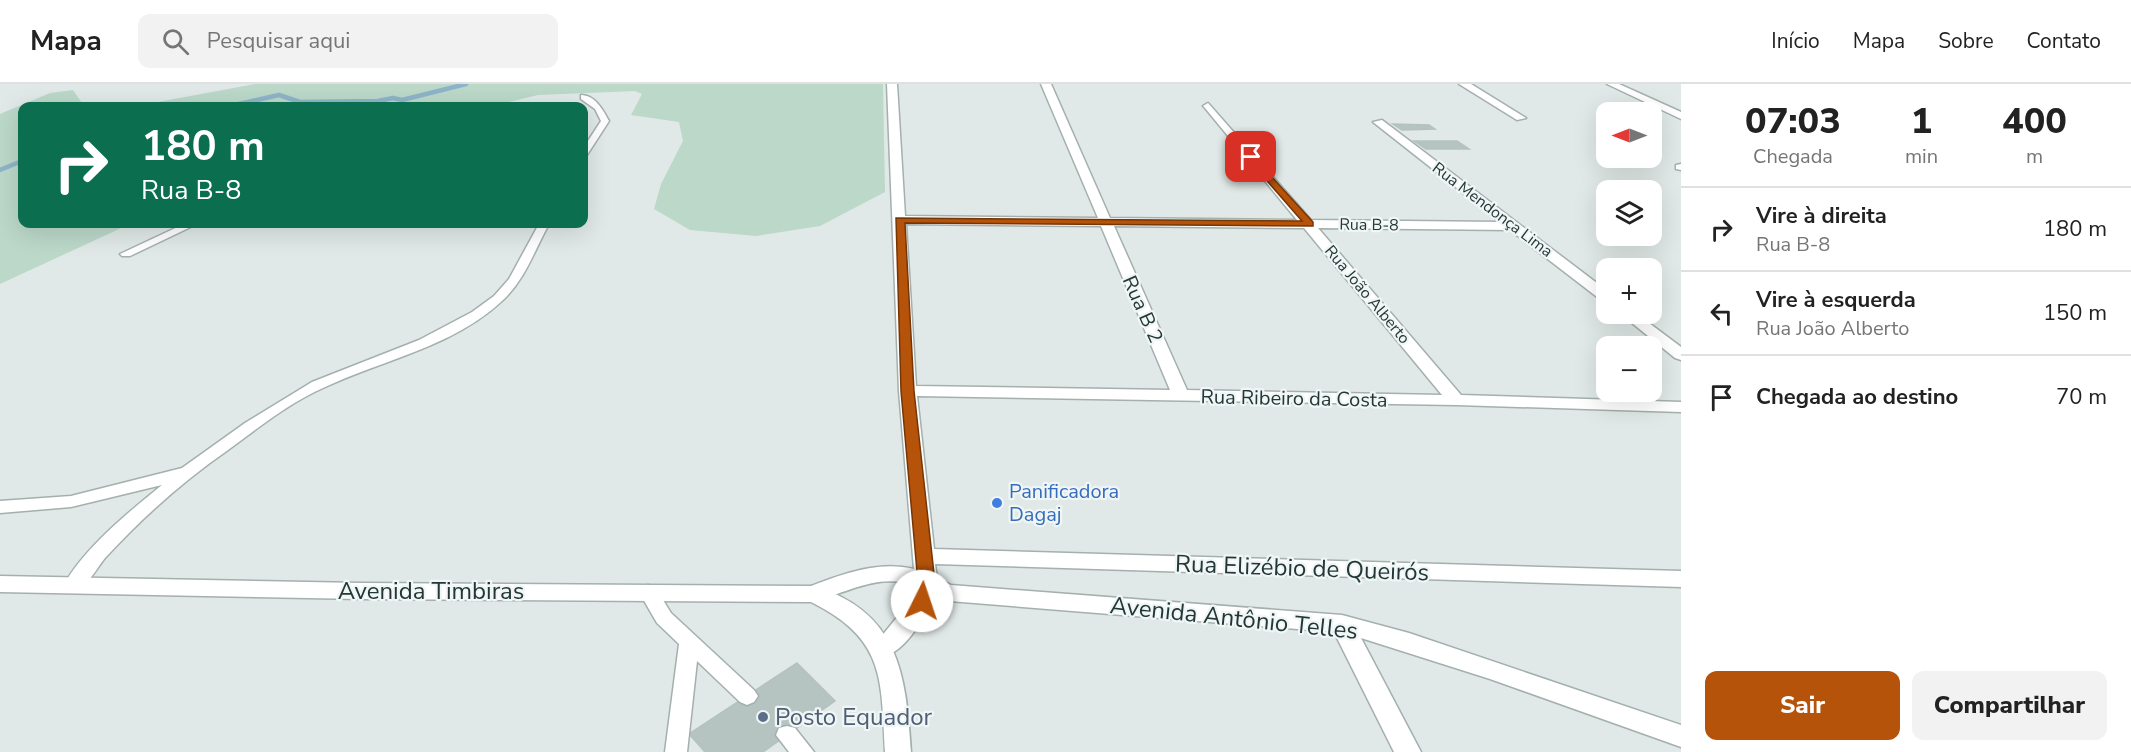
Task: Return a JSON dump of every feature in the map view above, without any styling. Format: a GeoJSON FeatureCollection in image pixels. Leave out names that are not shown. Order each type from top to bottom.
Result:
{"type":"FeatureCollection","features":[{"type":"Feature","properties":{"kind":"street"},"geometry":{"type":"LineString","coordinates":[[892,84],[908,391],[926,583],[922,601],[916,612],[884,648],[892,672],[898,752]]}},
{"type":"Feature","properties":{"kind":"street","name":"Rua B 2"},"geometry":{"type":"LineString","coordinates":[[1046,84],[1181,396]]}},
{"type":"Feature","properties":{"kind":"street"},"geometry":{"type":"LineString","coordinates":[[1464,84],[1521,118]]}},
{"type":"Feature","properties":{"kind":"street"},"geometry":{"type":"LineString","coordinates":[[1612,84],[1681,117]]}},
{"type":"Feature","properties":{"kind":"street","name":"Rua João Alberto"},"geometry":{"type":"LineString","coordinates":[[1208,106],[1310,224],[1456,400]]}},
{"type":"Feature","properties":{"kind":"street","name":"Rua Mendonça Lima"},"geometry":{"type":"LineString","coordinates":[[1378,122],[1596,289]]}},
{"type":"Feature","properties":{"kind":"street","name":"Rua B-8"},"geometry":{"type":"LineString","coordinates":[[900,220],[1515,226]]}},
{"type":"Feature","properties":{"kind":"street"},"geometry":{"type":"LineString","coordinates":[[1641,324],[1681,355]]}},
{"type":"Feature","properties":{"kind":"street","name":"Rua Ribeiro da Costa"},"geometry":{"type":"LineString","coordinates":[[908,391],[1681,406]]}},
{"type":"Feature","properties":{"kind":"street","name":"Rua Elizébio de Queirós"},"geometry":{"type":"LineString","coordinates":[[922,556],[1681,579]]}},
{"type":"Feature","properties":{"kind":"street","name":"Avenida Antônio Telles"},"geometry":{"type":"LineString","coordinates":[[814,594],[865,577],[900,575],[915,576],[949,593],[1342,624],[1488,668],[1681,736]]}},
{"type":"Feature","properties":{"kind":"street","name":"Avenida Timbiras"},"geometry":{"type":"LineString","coordinates":[[0,584],[361,591],[814,594],[836,603],[855,616],[871,630],[884,648]]}},
{"type":"Feature","properties":{"kind":"street"},"geometry":{"type":"LineString","coordinates":[[1342,624],[1408,752]]}},
{"type":"Feature","properties":{"kind":"lane"},"geometry":{"type":"LineString","coordinates":[[584,97],[598,108],[605,121],[588,144]]}},
{"type":"Feature","properties":{"kind":"lane"},"geometry":{"type":"LineString","coordinates":[[126,254],[183,228]]}},
{"type":"Feature","properties":{"kind":"lane"},"geometry":{"type":"LineString","coordinates":[[73,585],[120,532],[193,470],[317,385],[462,326],[488,308],[514,281],[542,228]]}},
{"type":"Feature","properties":{"kind":"lane"},"geometry":{"type":"LineString","coordinates":[[0,507],[22,508],[99,496],[193,470]]}},
{"type":"Feature","properties":{"kind":"lane"},"geometry":{"type":"LineString","coordinates":[[648,592],[664,618],[747,696]]}},
{"type":"Feature","properties":{"kind":"lane"},"geometry":{"type":"LineString","coordinates":[[676,752],[689,643]]}},
{"type":"Feature","properties":{"kind":"lane"},"geometry":{"type":"LineString","coordinates":[[787,735],[803,752]]}},
{"type":"Feature","properties":{"kind":"green space"},"geometry":{"type":"Polygon","coordinates":[[[255,84],[883,84],[885,192],[820,226],[756,236],[690,230],[654,209],[661,184],[683,141],[679,122],[631,115],[642,94],[635,91],[538,95],[509,102],[158,102],[255,84]]]}},
{"type":"Feature","properties":{"kind":"green space"},"geometry":{"type":"Polygon","coordinates":[[[73,90],[81,102],[29,102],[50,93],[73,90]]]}},
{"type":"Feature","properties":{"kind":"green space"},"geometry":{"type":"Polygon","coordinates":[[[18,106],[18,228],[121,228],[0,284],[0,114],[18,106]]]}},
{"type":"Feature","properties":{"kind":"building"},"geometry":{"type":"Polygon","coordinates":[[[1393,124],[1429,125],[1435,129],[1402,130],[1393,124]]]}},
{"type":"Feature","properties":{"kind":"building"},"geometry":{"type":"Polygon","coordinates":[[[1414,141],[1457,141],[1469,149],[1426,149],[1414,141]]]}},
{"type":"Feature","properties":{"kind":"building","name":"Posto Equador"},"geometry":{"type":"Polygon","coordinates":[[[797,663],[835,701],[763,752],[705,752],[689,734],[797,663]]]}},
{"type":"Feature","properties":{"kind":"waterway"},"geometry":{"type":"LineString","coordinates":[[300,102],[378,101],[393,98],[402,100],[466,84]]}},
{"type":"Feature","properties":{"kind":"waterway"},"geometry":{"type":"LineString","coordinates":[[248,102],[279,95],[300,102]]}},
{"type":"Feature","properties":{"kind":"waterway"},"geometry":{"type":"LineString","coordinates":[[0,170],[18,163]]}},
{"type":"Feature","properties":{"kind":"place","name":"Panificadora Dagaj"},"geometry":{"type":"Point","coordinates":[997,503]}},
{"type":"Feature","properties":{"kind":"place","name":"Posto Equador"},"geometry":{"type":"Point","coordinates":[763,717]}},
{"type":"Feature","properties":{"kind":"route"},"geometry":{"type":"LineString","coordinates":[[922,601],[926,583],[908,391],[900,220],[1310,224],[1251,157]]}}]}
